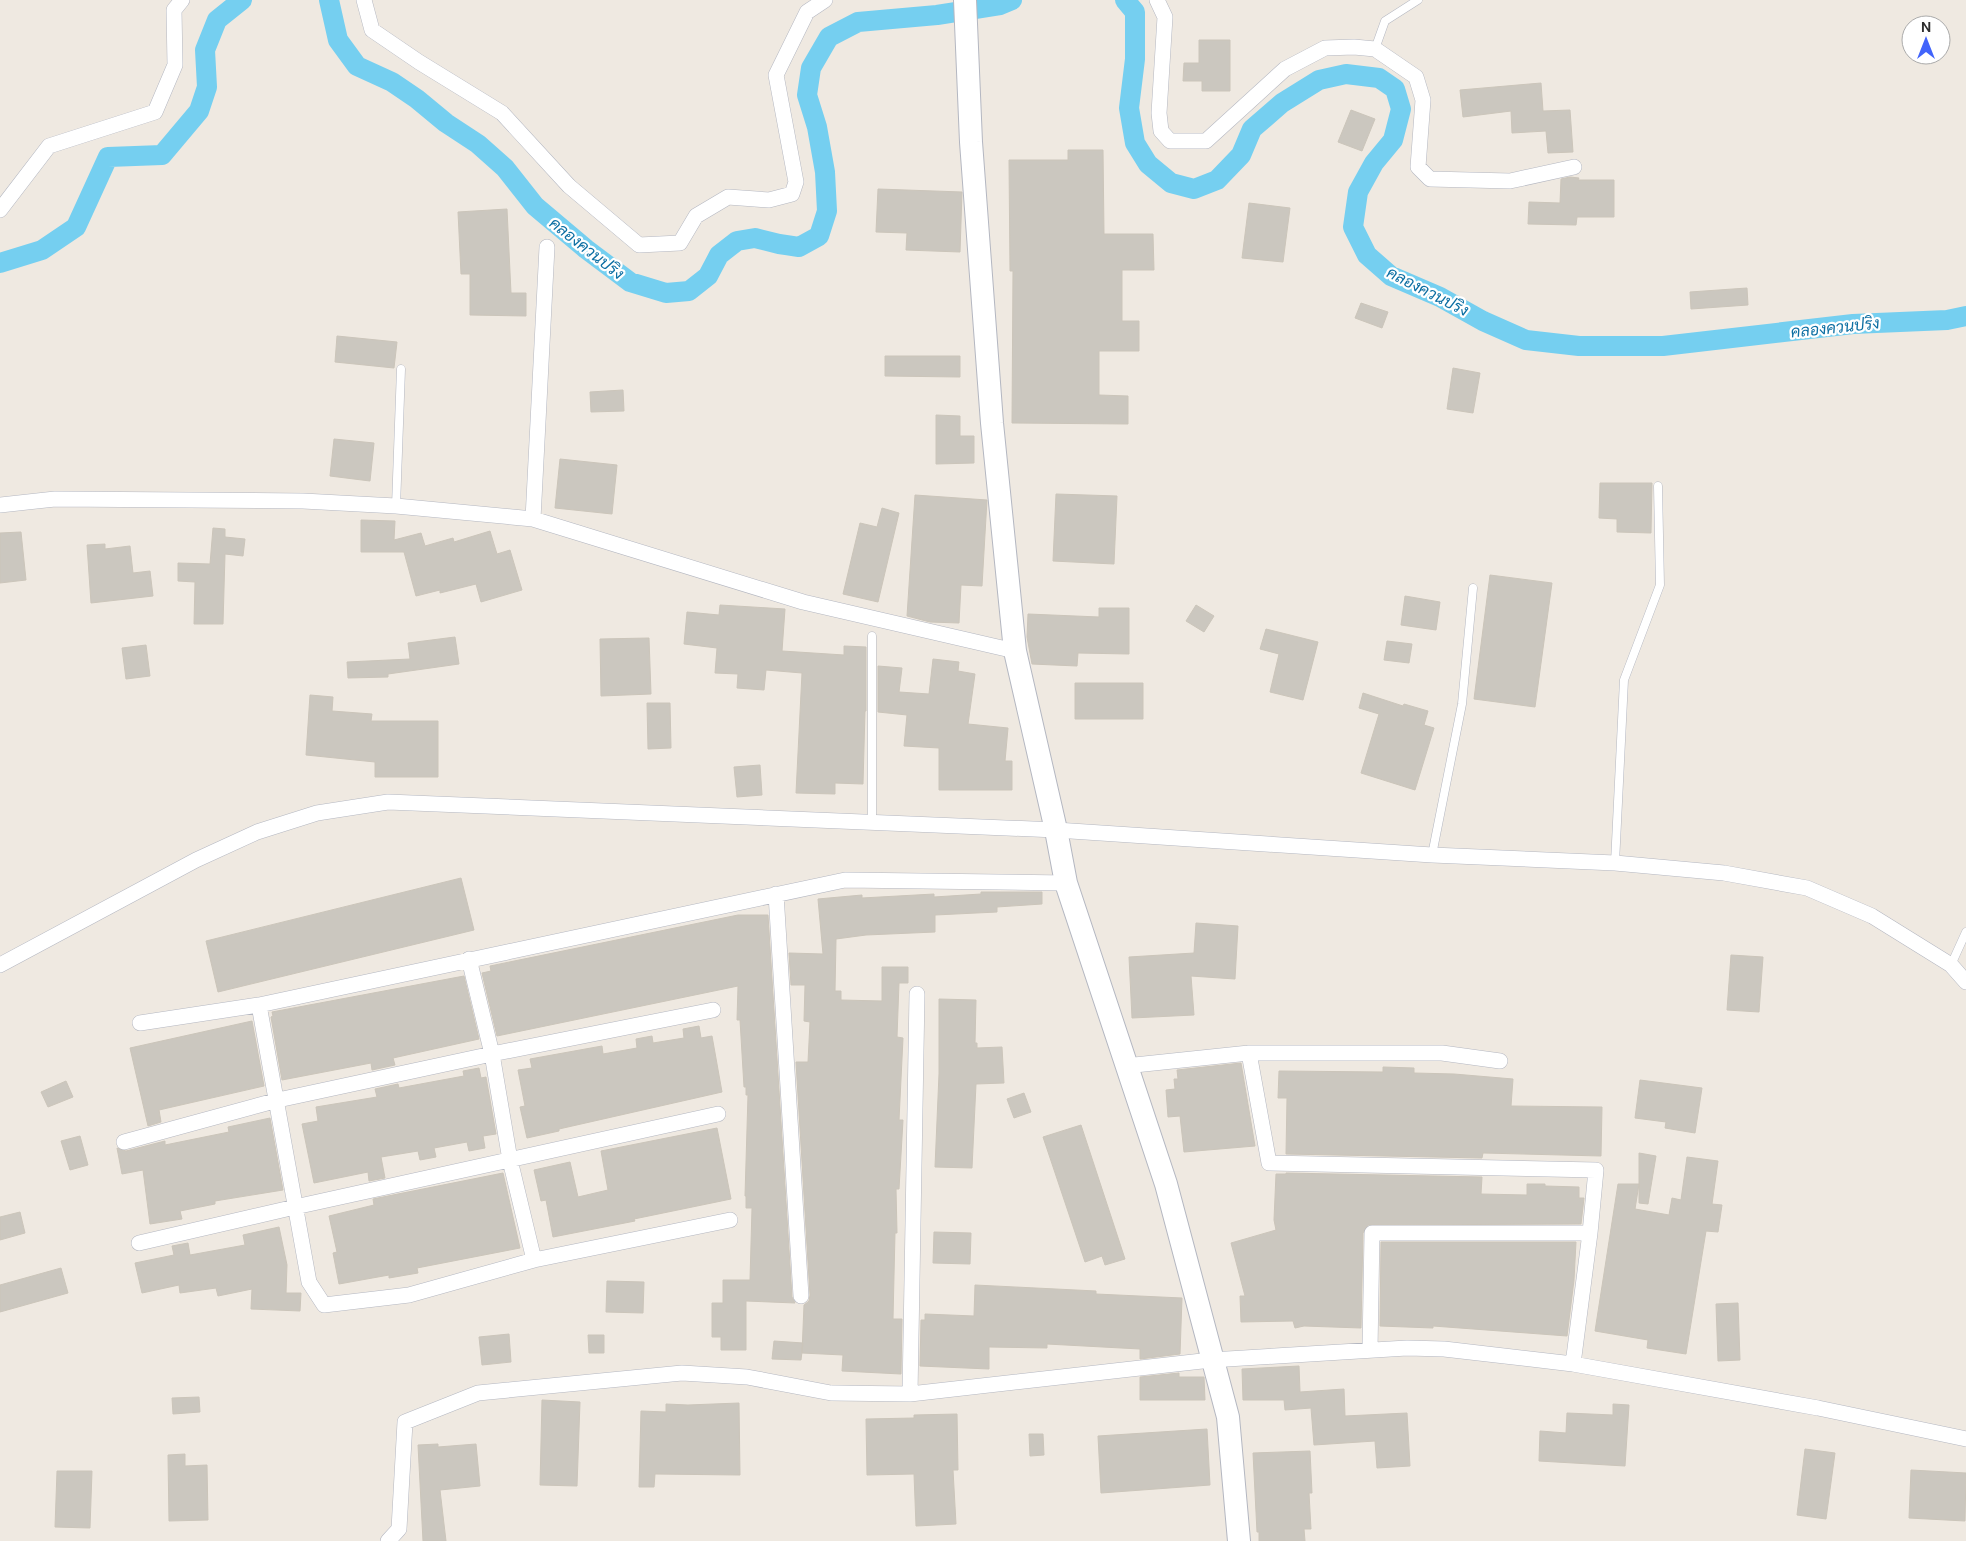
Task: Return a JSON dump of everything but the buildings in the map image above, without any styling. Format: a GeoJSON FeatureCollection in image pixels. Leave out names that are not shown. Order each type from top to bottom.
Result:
{"type":"FeatureCollection","features":[{"type":"Feature","properties":{"kind":"street"},"geometry":{"type":"LineString","coordinates":[[0,210],[49,146],[156,112],[175,65],[174,10],[182,0]]}},
{"type":"Feature","properties":{"kind":"street"},"geometry":{"type":"LineString","coordinates":[[364,0],[372,30],[419,62],[502,113],[569,186],[638,245],[680,243],[696,216],[728,197],[769,200],[792,194],[796,182],[776,75],[807,12],[826,0]]}},
{"type":"Feature","properties":{"kind":"street"},"geometry":{"type":"LineString","coordinates":[[965,0],[971,142],[992,423],[1015,652],[1056,830],[1066,883],[1125,1066],[1166,1184],[1211,1360],[1228,1417],[1239,1541]]}},
{"type":"Feature","properties":{"kind":"street"},"geometry":{"type":"LineString","coordinates":[[1157,0],[1165,17],[1159,113],[1161,131],[1170,141],[1206,141],[1285,68],[1325,48],[1354,47],[1375,50],[1416,77],[1423,100],[1418,167],[1430,179],[1510,181],[1574,168]]}},
{"type":"Feature","properties":{"kind":"street"},"geometry":{"type":"LineString","coordinates":[[533,519],[547,247]]}},
{"type":"Feature","properties":{"kind":"street"},"geometry":{"type":"LineString","coordinates":[[0,505],[65,499],[303,501],[396,506],[533,519],[803,602],[1015,652]]}},
{"type":"Feature","properties":{"kind":"street"},"geometry":{"type":"LineString","coordinates":[[0,965],[196,860],[257,832],[317,813],[388,802],[1056,830],[1432,855],[1615,863],[1724,872],[1807,888],[1872,916],[1951,965],[1966,982]]}},
{"type":"Feature","properties":{"kind":"street"},"geometry":{"type":"LineString","coordinates":[[140,1023],[259,1005],[845,880],[1066,883]]}},
{"type":"Feature","properties":{"kind":"street"},"geometry":{"type":"LineString","coordinates":[[776,894],[801,1296]]}},
{"type":"Feature","properties":{"kind":"street"},"geometry":{"type":"LineString","coordinates":[[469,959],[492,1054],[510,1160],[534,1260]]}},
{"type":"Feature","properties":{"kind":"street"},"geometry":{"type":"LineString","coordinates":[[910,1394],[917,994]]}},
{"type":"Feature","properties":{"kind":"street"},"geometry":{"type":"LineString","coordinates":[[259,1005],[278,1100],[309,1282],[324,1305],[409,1295],[534,1260],[730,1220]]}},
{"type":"Feature","properties":{"kind":"street"},"geometry":{"type":"LineString","coordinates":[[124,1142],[278,1100],[492,1054],[714,1010]]}},
{"type":"Feature","properties":{"kind":"street"},"geometry":{"type":"LineString","coordinates":[[1125,1066],[1249,1053],[1442,1053],[1500,1061]]}},
{"type":"Feature","properties":{"kind":"street"},"geometry":{"type":"LineString","coordinates":[[1249,1053],[1269,1163],[1596,1170],[1590,1234],[1573,1364]]}},
{"type":"Feature","properties":{"kind":"street"},"geometry":{"type":"LineString","coordinates":[[139,1243],[718,1114]]}},
{"type":"Feature","properties":{"kind":"street"},"geometry":{"type":"LineString","coordinates":[[1370,1350],[1372,1233],[1590,1234]]}},
{"type":"Feature","properties":{"kind":"street"},"geometry":{"type":"LineString","coordinates":[[388,1541],[399,1529],[405,1422],[478,1393],[682,1373],[747,1377],[831,1393],[910,1394],[1211,1360],[1370,1350],[1444,1348],[1573,1364],[1818,1408],[1966,1439]]}},
{"type":"Feature","properties":{"kind":"lane"},"geometry":{"type":"LineString","coordinates":[[1375,50],[1385,21],[1418,0]]}},
{"type":"Feature","properties":{"kind":"lane"},"geometry":{"type":"LineString","coordinates":[[396,506],[400,369]]}},
{"type":"Feature","properties":{"kind":"lane"},"geometry":{"type":"LineString","coordinates":[[1615,863],[1624,680],[1660,585],[1658,486]]}},
{"type":"Feature","properties":{"kind":"lane"},"geometry":{"type":"LineString","coordinates":[[1432,855],[1462,704],[1473,588]]}},
{"type":"Feature","properties":{"kind":"lane"},"geometry":{"type":"LineString","coordinates":[[872,636],[872,821]]}},
{"type":"Feature","properties":{"kind":"lane"},"geometry":{"type":"LineString","coordinates":[[1951,965],[1966,932]]}},
{"type":"Feature","properties":{"kind":"waterway","name":"คลองควนปริง"},"geometry":{"type":"LineString","coordinates":[[0,263],[42,250],[76,227],[108,157],[162,155],[199,111],[207,87],[205,50],[217,20],[242,0]]}},
{"type":"Feature","properties":{"kind":"waterway","name":"คลองควนปริง"},"geometry":{"type":"LineString","coordinates":[[329,0],[338,40],[357,66],[392,82],[417,99],[446,123],[478,144],[505,168],[535,206],[586,249],[630,282],[666,293],[689,291],[708,276],[719,255],[737,241],[755,238],[799,247],[819,236],[827,211],[825,172],[817,127],[807,95],[811,68],[829,37],[858,22],[937,15],[1000,5],[1012,0]]}},
{"type":"Feature","properties":{"kind":"waterway","name":"คลองควนปริง"},"geometry":{"type":"LineString","coordinates":[[1125,0],[1135,12],[1135,59],[1129,108],[1135,143],[1148,164],[1171,183],[1194,189],[1217,180],[1241,155],[1252,129],[1282,103],[1319,80],[1346,74],[1379,78],[1395,89],[1401,109],[1393,140],[1374,163],[1358,192],[1353,227],[1367,255],[1391,276],[1440,297],[1483,321],[1526,340],[1579,346],[1663,346],[1853,324],[1947,320],[1966,316]]}}]}
